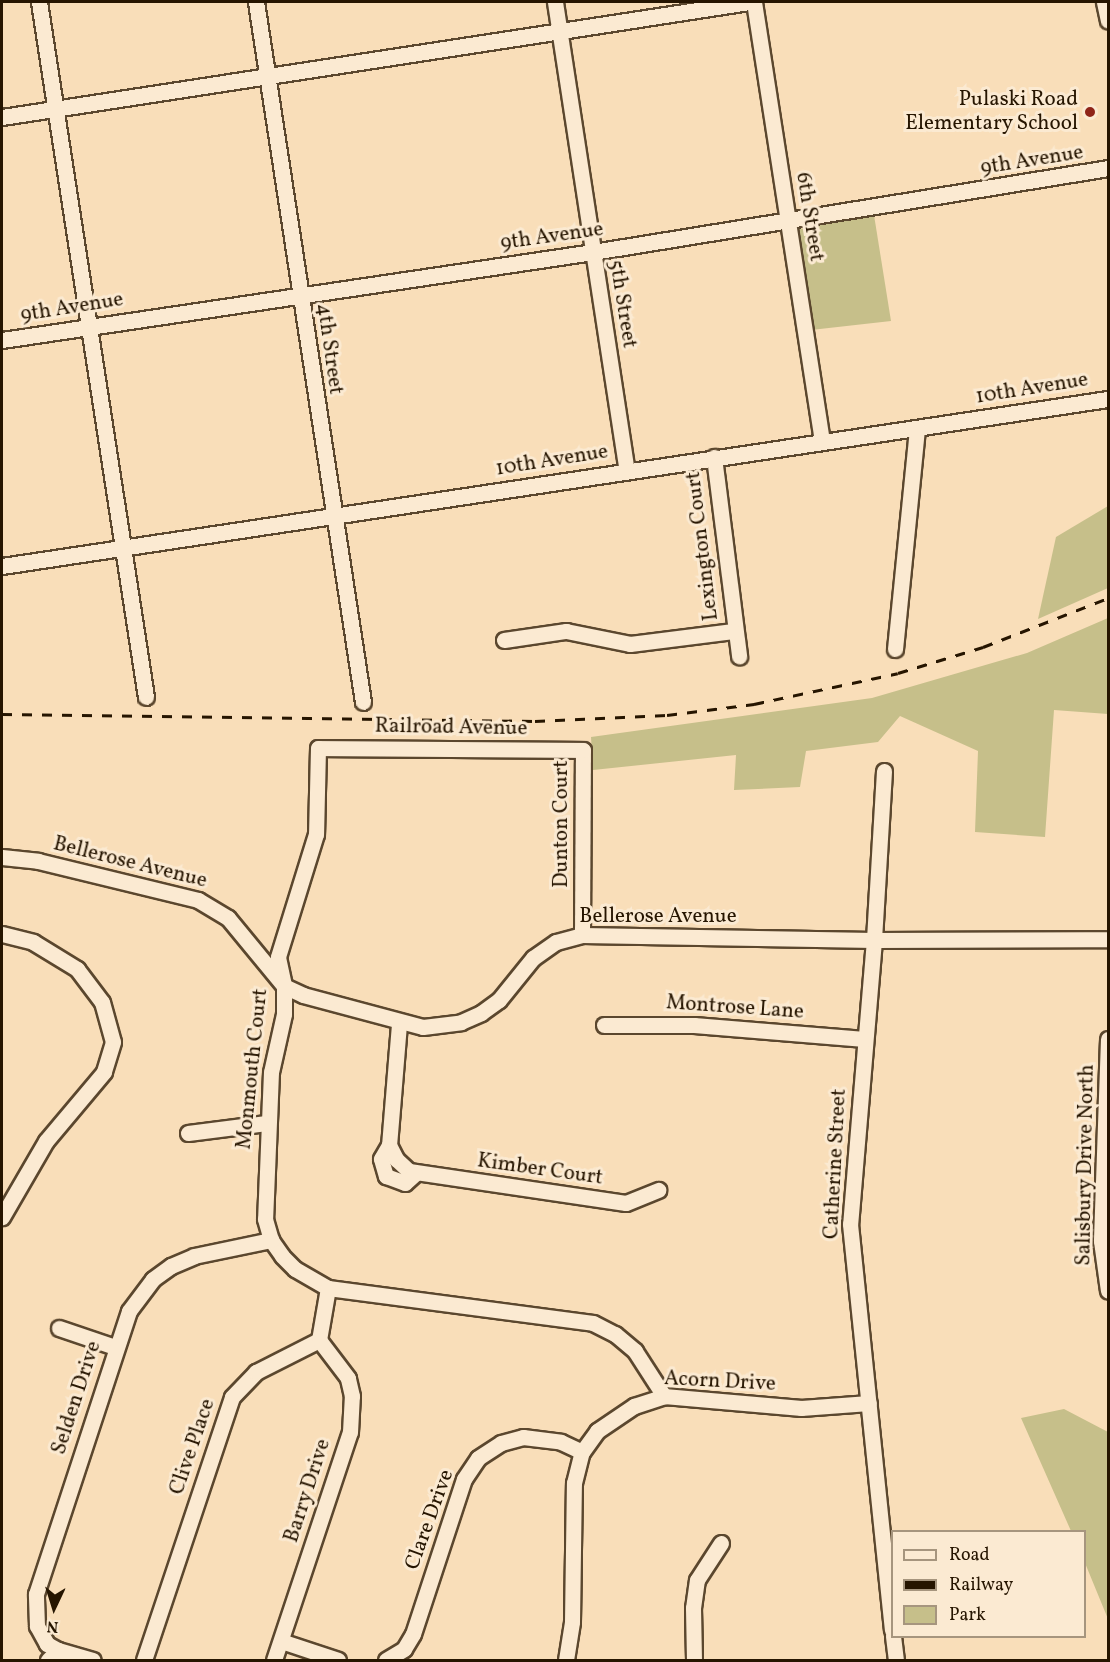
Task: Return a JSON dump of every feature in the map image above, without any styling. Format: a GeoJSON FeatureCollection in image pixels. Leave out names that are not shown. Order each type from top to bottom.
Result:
{"type":"FeatureCollection","features":[{"type":"Feature","properties":{"kind":"street"},"geometry":{"type":"LineString","coordinates":[[39,2],[146,697]]}},
{"type":"Feature","properties":{"kind":"street","name":"4th Street"},"geometry":{"type":"LineString","coordinates":[[255,2],[363,702]]}},
{"type":"Feature","properties":{"kind":"street","name":"5th Street"},"geometry":{"type":"LineString","coordinates":[[555,2],[627,471]]}},
{"type":"Feature","properties":{"kind":"street"},"geometry":{"type":"LineString","coordinates":[[2,117],[749,2]]}},
{"type":"Feature","properties":{"kind":"street","name":"6th Street"},"geometry":{"type":"LineString","coordinates":[[754,2],[822,440]]}},
{"type":"Feature","properties":{"kind":"street"},"geometry":{"type":"LineString","coordinates":[[1104,2],[1108,21]]}},
{"type":"Feature","properties":{"kind":"street","name":"9th Avenue"},"geometry":{"type":"LineString","coordinates":[[2,340],[593,252],[1086,174],[1108,168]]}},
{"type":"Feature","properties":{"kind":"street","name":"10th Avenue"},"geometry":{"type":"LineString","coordinates":[[2,566],[822,440],[1108,399]]}},
{"type":"Feature","properties":{"kind":"street"},"geometry":{"type":"LineString","coordinates":[[895,649],[917,428]]}},
{"type":"Feature","properties":{"kind":"street","name":"Lexington Court"},"geometry":{"type":"LineString","coordinates":[[714,457],[734,631],[739,656]]}},
{"type":"Feature","properties":{"kind":"street"},"geometry":{"type":"LineString","coordinates":[[504,640],[566,631],[630,644],[734,631]]}},
{"type":"Feature","properties":{"kind":"street","name":"Railroad Avenue"},"geometry":{"type":"LineString","coordinates":[[318,748],[583,750]]}},
{"type":"Feature","properties":{"kind":"street","name":"Monmouth Court"},"geometry":{"type":"LineString","coordinates":[[318,748],[316,834],[278,957],[284,986],[266,1123],[264,1200],[271,1240],[295,1269],[328,1288],[593,1323],[615,1334],[635,1351],[664,1396]]}},
{"type":"Feature","properties":{"kind":"street","name":"Dunton Court"},"geometry":{"type":"LineString","coordinates":[[582,935],[583,750]]}},
{"type":"Feature","properties":{"kind":"street","name":"Catherine Street"},"geometry":{"type":"LineString","coordinates":[[884,771],[874,940],[850,1224],[891,1620]]}},
{"type":"Feature","properties":{"kind":"street","name":"Bellerose Avenue"},"geometry":{"type":"LineString","coordinates":[[2,857],[38,861],[215,907],[284,986],[303,995],[399,1024],[442,1027],[481,1013],[499,1000],[533,958],[556,942],[582,935],[874,940],[1108,939]]}},
{"type":"Feature","properties":{"kind":"street"},"geometry":{"type":"LineString","coordinates":[[2,934],[33,942],[77,969],[102,1002],[113,1042],[104,1072],[46,1141],[2,1217]]}},
{"type":"Feature","properties":{"kind":"street","name":"Kimber Court"},"geometry":{"type":"LineString","coordinates":[[399,1024],[389,1144],[403,1167],[415,1174],[626,1203],[658,1190]]}},
{"type":"Feature","properties":{"kind":"street","name":"Montrose Lane"},"geometry":{"type":"LineString","coordinates":[[604,1025],[694,1025],[864,1039]]}},
{"type":"Feature","properties":{"kind":"street","name":"Salisbury Drive North"},"geometry":{"type":"LineString","coordinates":[[1108,1040],[1101,1241],[1108,1291]]}},
{"type":"Feature","properties":{"kind":"street"},"geometry":{"type":"LineString","coordinates":[[188,1133],[266,1123]]}},
{"type":"Feature","properties":{"kind":"street","name":"Selden Drive"},"geometry":{"type":"LineString","coordinates":[[53,1655],[37,1626],[36,1594],[115,1347],[139,1294],[171,1266],[194,1256],[271,1240]]}},
{"type":"Feature","properties":{"kind":"street"},"geometry":{"type":"LineString","coordinates":[[319,1340],[328,1288]]}},
{"type":"Feature","properties":{"kind":"street"},"geometry":{"type":"LineString","coordinates":[[59,1328],[115,1347]]}},
{"type":"Feature","properties":{"kind":"street","name":"Barry Drive"},"geometry":{"type":"LineString","coordinates":[[274,1660],[351,1423],[348,1378],[332,1352],[319,1340]]}},
{"type":"Feature","properties":{"kind":"street","name":"Clive Place"},"geometry":{"type":"LineString","coordinates":[[144,1660],[231,1397],[256,1372],[319,1340]]}},
{"type":"Feature","properties":{"kind":"street","name":"Acorn Drive"},"geometry":{"type":"LineString","coordinates":[[566,1660],[572,1622],[574,1483],[582,1452],[597,1431],[618,1415],[664,1396],[801,1408],[869,1403]]}},
{"type":"Feature","properties":{"kind":"street","name":"Clare Drive"},"geometry":{"type":"LineString","coordinates":[[386,1660],[404,1649],[413,1634],[464,1479],[478,1458],[501,1443],[523,1437],[552,1439],[582,1452]]}},
{"type":"Feature","properties":{"kind":"street"},"geometry":{"type":"LineString","coordinates":[[694,1660],[693,1608],[697,1580],[721,1543]]}},
{"type":"Feature","properties":{"kind":"street"},"geometry":{"type":"LineString","coordinates":[[893,1638],[896,1660]]}},
{"type":"Feature","properties":{"kind":"street"},"geometry":{"type":"LineString","coordinates":[[282,1641],[338,1660]]}},
{"type":"Feature","properties":{"kind":"street"},"geometry":{"type":"LineString","coordinates":[[53,1655],[93,1660]]}},
{"type":"Feature","properties":{"kind":"green space"},"geometry":{"type":"Polygon","coordinates":[[[874,215],[891,321],[811,330],[794,230],[874,215]]]}},
{"type":"Feature","properties":{"kind":"green space"},"geometry":{"type":"Polygon","coordinates":[[[1108,506],[1108,588],[1038,619],[1056,537],[1108,506]]]}},
{"type":"Feature","properties":{"kind":"green space"},"geometry":{"type":"Polygon","coordinates":[[[1108,618],[1108,714],[1054,710],[1045,837],[975,832],[978,751],[900,716],[878,742],[806,751],[800,787],[734,790],[736,755],[593,770],[591,737],[872,698],[1027,653],[1108,618]]]}},
{"type":"Feature","properties":{"kind":"green space"},"geometry":{"type":"Polygon","coordinates":[[[1064,1409],[1108,1432],[1108,1619],[1086,1565],[1086,1530],[1071,1530],[1021,1418],[1064,1409]]]}},
{"type":"Feature","properties":{"kind":"railway"},"geometry":{"type":"LineString","coordinates":[[2,714],[535,721],[667,715],[754,704],[898,673],[983,647],[1108,598]]}},
{"type":"Feature","properties":{"kind":"place","name":"Pulaski Road Elementary School"},"geometry":{"type":"Point","coordinates":[1090,112]}}]}
